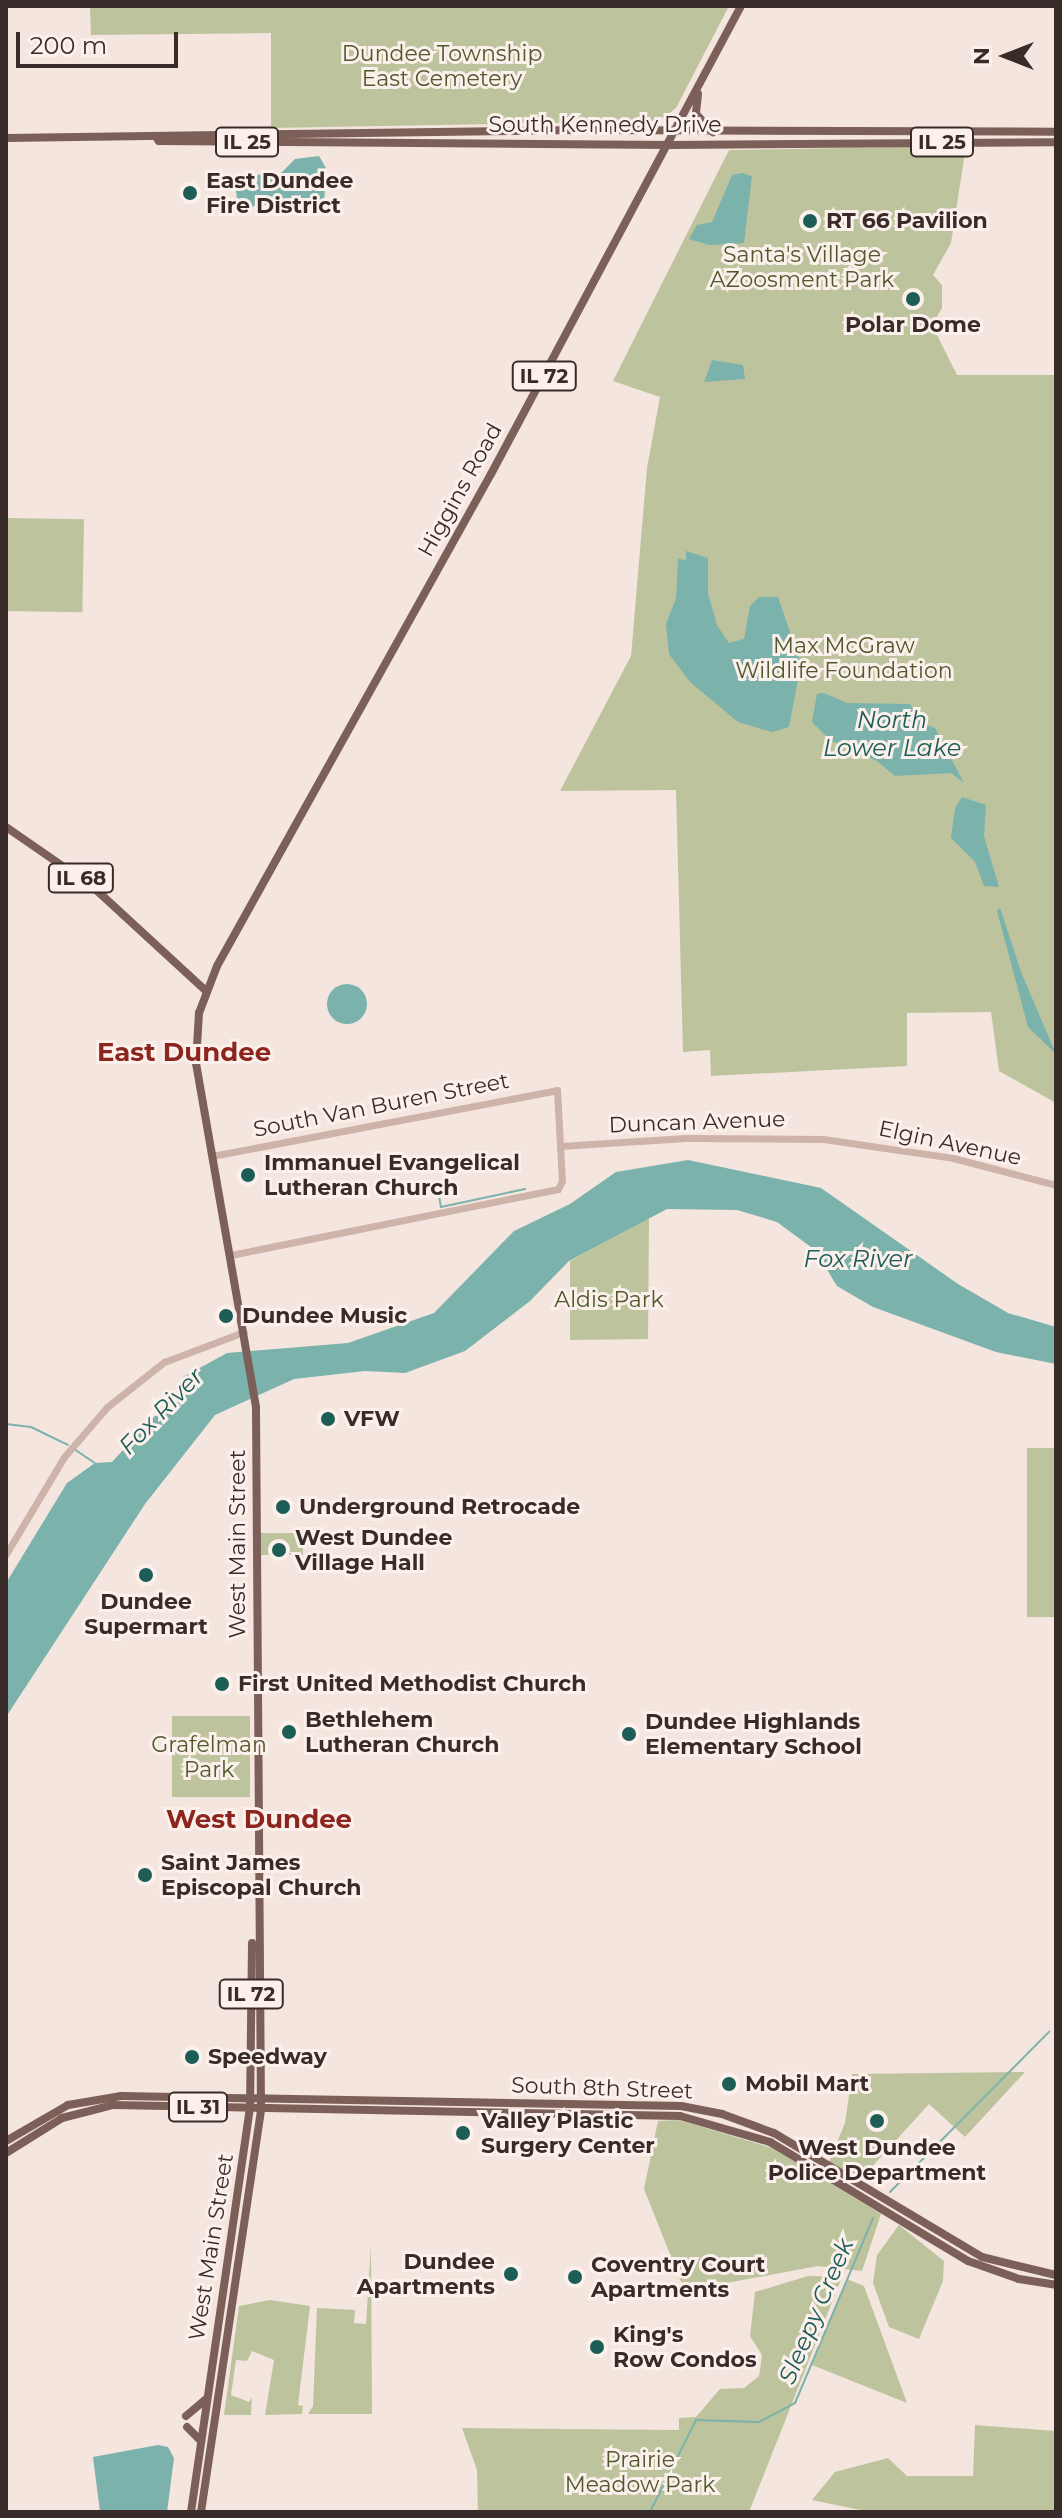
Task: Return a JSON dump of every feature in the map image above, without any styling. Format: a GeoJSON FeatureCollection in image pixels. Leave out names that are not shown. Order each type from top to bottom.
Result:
{"type":"FeatureCollection","features":[{"type":"Feature","properties":{"kind":"main road","name":"Higgins Road"},"geometry":{"type":"LineString","coordinates":[[205,990],[670,145],[741,6]]}},
{"type":"Feature","properties":{"kind":"main road"},"geometry":{"type":"LineString","coordinates":[[700,81],[696,114],[714,133]]}},
{"type":"Feature","properties":{"kind":"main road","name":"South Kennedy Drive"},"geometry":{"type":"LineString","coordinates":[[6,138],[677,131],[1056,132]]}},
{"type":"Feature","properties":{"kind":"main road","name":"South Kennedy Drive"},"geometry":{"type":"LineString","coordinates":[[156,137],[159,141],[670,145],[1056,142]]}},
{"type":"Feature","properties":{"kind":"main road","name":"IL 68"},"geometry":{"type":"LineString","coordinates":[[6,827],[93,887],[205,990]]}},
{"type":"Feature","properties":{"kind":"main road","name":"IL 72"},"geometry":{"type":"LineString","coordinates":[[205,990],[195,1053],[244,1332]]}},
{"type":"Feature","properties":{"kind":"main road","name":"West Main Street"},"geometry":{"type":"LineString","coordinates":[[201,2512],[261,2109],[256,1891],[256,1404],[244,1332]]}},
{"type":"Feature","properties":{"kind":"main road","name":"West Main Street"},"geometry":{"type":"LineString","coordinates":[[191,2512],[250,2109],[256,1891]]}},
{"type":"Feature","properties":{"kind":"main road","name":"South 8th Street"},"geometry":{"type":"LineString","coordinates":[[6,2141],[60,2109],[89,2100],[260,2097],[656,2104],[722,2114],[794,2144],[961,2247],[1007,2266],[1056,2275]]}},
{"type":"Feature","properties":{"kind":"main road","name":"IL 31"},"geometry":{"type":"LineString","coordinates":[[6,2153],[62,2118],[99,2106],[261,2109]]}},
{"type":"Feature","properties":{"kind":"main road","name":"South 8th Street"},"geometry":{"type":"LineString","coordinates":[[261,2109],[653,2114],[714,2122],[787,2151],[968,2261],[1019,2279],[1056,2285]]}},
{"type":"Feature","properties":{"kind":"main road"},"geometry":{"type":"LineString","coordinates":[[186,2416],[199,2409],[207,2396]]}},
{"type":"Feature","properties":{"kind":"main road"},"geometry":{"type":"LineString","coordinates":[[187,2427],[201,2441]]}},
{"type":"Feature","properties":{"kind":"street","name":"South Van Buren Street"},"geometry":{"type":"LineString","coordinates":[[212,1156],[557,1090],[560,1146]]}},
{"type":"Feature","properties":{"kind":"street","name":"Duncan Avenue"},"geometry":{"type":"LineString","coordinates":[[560,1146],[725,1137],[836,1140]]}},
{"type":"Feature","properties":{"kind":"street","name":"Elgin Avenue"},"geometry":{"type":"LineString","coordinates":[[836,1140],[953,1158],[1056,1185]]}},
{"type":"Feature","properties":{"kind":"street"},"geometry":{"type":"LineString","coordinates":[[230,1255],[554,1191],[562,1183],[560,1146]]}},
{"type":"Feature","properties":{"kind":"street"},"geometry":{"type":"LineString","coordinates":[[6,1554],[68,1452],[107,1407],[152,1370],[244,1332]]}},
{"type":"Feature","properties":{"kind":"green space","name":"Dundee Township East Cemetery"},"geometry":{"type":"Polygon","coordinates":[[[90,6],[729,6],[676,108],[660,121],[271,128],[271,33],[91,35],[90,6]]]}},
{"type":"Feature","properties":{"kind":"green space","name":"Max McGraw Wildlife Foundation"},"geometry":{"type":"Polygon","coordinates":[[[966,146],[951,243],[933,275],[942,285],[942,308],[932,325],[957,375],[1056,375],[1056,1103],[999,1071],[991,1012],[907,1013],[907,1066],[711,1076],[710,1050],[683,1052],[676,790],[560,791],[631,656],[647,468],[660,397],[613,381],[729,150],[966,146]]]}},
{"type":"Feature","properties":{"kind":"green space"},"geometry":{"type":"Polygon","coordinates":[[[6,518],[84,519],[82,612],[6,611],[6,518]]]}},
{"type":"Feature","properties":{"kind":"green space","name":"Aldis Park"},"geometry":{"type":"Polygon","coordinates":[[[649,1218],[648,1339],[570,1340],[570,1261],[649,1218]]]}},
{"type":"Feature","properties":{"kind":"green space"},"geometry":{"type":"Polygon","coordinates":[[[1027,1448],[1056,1448],[1056,1617],[1027,1617],[1027,1448]]]}},
{"type":"Feature","properties":{"kind":"green space"},"geometry":{"type":"Polygon","coordinates":[[[257,1533],[303,1533],[303,1555],[257,1555],[257,1533]]]}},
{"type":"Feature","properties":{"kind":"green space","name":"Grafelman Park"},"geometry":{"type":"Polygon","coordinates":[[[172,1716],[250,1716],[250,1797],[172,1797],[172,1716]]]}},
{"type":"Feature","properties":{"kind":"green space"},"geometry":{"type":"Polygon","coordinates":[[[1025,2072],[965,2137],[929,2104],[859,2181],[829,2162],[845,2123],[852,2074],[1025,2072]]]}},
{"type":"Feature","properties":{"kind":"green space"},"geometry":{"type":"Polygon","coordinates":[[[679,2120],[772,2148],[881,2214],[862,2271],[818,2266],[700,2288],[681,2282],[644,2189],[658,2121],[679,2120]]]}},
{"type":"Feature","properties":{"kind":"green space"},"geometry":{"type":"Polygon","coordinates":[[[899,2225],[944,2261],[943,2281],[919,2339],[889,2327],[873,2283],[877,2255],[899,2225]]]}},
{"type":"Feature","properties":{"kind":"green space"},"geometry":{"type":"Polygon","coordinates":[[[371,2245],[372,2414],[308,2414],[313,2406],[317,2308],[355,2310],[354,2323],[366,2324],[371,2245]]]}},
{"type":"Feature","properties":{"kind":"green space","name":"Prairie Meadow Park"},"geometry":{"type":"Polygon","coordinates":[[[808,2276],[842,2277],[749,2512],[478,2512],[477,2470],[462,2428],[679,2430],[679,2418],[696,2417],[720,2389],[744,2388],[759,2376],[762,2355],[750,2336],[755,2292],[808,2276]]]}},
{"type":"Feature","properties":{"kind":"green space"},"geometry":{"type":"Polygon","coordinates":[[[847,2279],[864,2286],[907,2403],[812,2365],[847,2279]]]}},
{"type":"Feature","properties":{"kind":"green space"},"geometry":{"type":"Polygon","coordinates":[[[270,2300],[310,2306],[298,2405],[303,2406],[302,2414],[265,2415],[274,2360],[252,2351],[247,2361],[236,2360],[231,2395],[249,2402],[252,2397],[251,2415],[224,2415],[239,2306],[270,2300]]]}},
{"type":"Feature","properties":{"kind":"green space"},"geometry":{"type":"Polygon","coordinates":[[[975,2425],[1056,2431],[1056,2512],[870,2512],[812,2500],[835,2472],[888,2458],[907,2476],[973,2476],[975,2425]]]}},
{"type":"Feature","properties":{"kind":"water"},"geometry":{"type":"Polygon","coordinates":[[[319,156],[326,168],[324,205],[258,205],[238,211],[236,190],[244,175],[280,174],[295,159],[319,156]]]}},
{"type":"Feature","properties":{"kind":"water"},"geometry":{"type":"Polygon","coordinates":[[[742,173],[752,176],[744,243],[709,245],[689,239],[697,225],[712,222],[732,175],[742,173]]]}},
{"type":"Feature","properties":{"kind":"water"},"geometry":{"type":"Polygon","coordinates":[[[712,360],[743,365],[745,379],[704,382],[712,360]]]}},
{"type":"Feature","properties":{"kind":"water"},"geometry":{"type":"Polygon","coordinates":[[[686,551],[708,558],[708,593],[717,625],[729,643],[744,639],[750,606],[759,597],[778,597],[801,664],[789,727],[772,732],[738,722],[690,682],[669,654],[666,624],[676,598],[678,559],[686,560],[686,551]]]}},
{"type":"Feature","properties":{"kind":"water","name":"North Lower Lake"},"geometry":{"type":"Polygon","coordinates":[[[824,693],[847,703],[910,704],[921,723],[935,728],[964,783],[951,773],[895,776],[877,761],[830,740],[812,722],[817,694],[824,693]]]}},
{"type":"Feature","properties":{"kind":"water","name":"North Lower Lake"},"geometry":{"type":"Polygon","coordinates":[[[962,797],[986,805],[984,836],[999,887],[984,886],[975,862],[951,838],[955,808],[962,797]]]}},
{"type":"Feature","properties":{"kind":"water"},"geometry":{"type":"Polygon","coordinates":[[[1000,908],[1021,972],[1056,1054],[1028,1027],[997,911],[1000,908]]]}},
{"type":"Feature","properties":{"kind":"water"},"geometry":{"type":"Polygon","coordinates":[[[347,984],[361,990],[367,1004],[361,1018],[347,1024],[333,1018],[327,1004],[333,990],[347,984]]]}},
{"type":"Feature","properties":{"kind":"water","name":"Fox River"},"geometry":{"type":"Polygon","coordinates":[[[688,1160],[821,1188],[958,1284],[1008,1313],[1056,1327],[1056,1364],[996,1352],[873,1307],[837,1286],[815,1250],[777,1222],[737,1210],[667,1209],[569,1261],[530,1301],[465,1351],[405,1373],[365,1371],[294,1379],[215,1415],[145,1504],[6,1717],[6,1583],[67,1483],[95,1463],[112,1462],[178,1391],[183,1377],[227,1353],[348,1343],[434,1313],[514,1231],[570,1204],[616,1172],[688,1160]]]}},
{"type":"Feature","properties":{"kind":"water"},"geometry":{"type":"Polygon","coordinates":[[[158,2445],[168,2447],[174,2458],[167,2512],[100,2512],[93,2457],[158,2445]]]}},
{"type":"Feature","properties":{"kind":"waterway"},"geometry":{"type":"LineString","coordinates":[[439,1196],[441,1207],[525,1189]]}},
{"type":"Feature","properties":{"kind":"waterway"},"geometry":{"type":"LineString","coordinates":[[6,1424],[31,1427],[68,1445]]}},
{"type":"Feature","properties":{"kind":"waterway"},"geometry":{"type":"LineString","coordinates":[[74,1449],[95,1463]]}},
{"type":"Feature","properties":{"kind":"waterway","name":"Sleepy Creek"},"geometry":{"type":"LineString","coordinates":[[890,2192],[1049,2032]]}},
{"type":"Feature","properties":{"kind":"waterway","name":"Sleepy Creek"},"geometry":{"type":"LineString","coordinates":[[650,2512],[696,2420],[759,2422],[795,2403],[873,2218]]}},
{"type":"Feature","properties":{"kind":"place","name":"East Dundee Fire District"},"geometry":{"type":"Point","coordinates":[190,193]}},
{"type":"Feature","properties":{"kind":"place","name":"RT 66 Pavilion"},"geometry":{"type":"Point","coordinates":[810,221]}},
{"type":"Feature","properties":{"kind":"place","name":"Polar Dome"},"geometry":{"type":"Point","coordinates":[913,299]}},
{"type":"Feature","properties":{"kind":"place","name":"Immanuel Evangelical Lutheran Church"},"geometry":{"type":"Point","coordinates":[248,1175]}},
{"type":"Feature","properties":{"kind":"place","name":"Dundee Music"},"geometry":{"type":"Point","coordinates":[226,1316]}},
{"type":"Feature","properties":{"kind":"place","name":"VFW"},"geometry":{"type":"Point","coordinates":[328,1419]}},
{"type":"Feature","properties":{"kind":"place","name":"Underground Retrocade"},"geometry":{"type":"Point","coordinates":[283,1507]}},
{"type":"Feature","properties":{"kind":"place","name":"West Dundee Village Hall"},"geometry":{"type":"Point","coordinates":[279,1550]}},
{"type":"Feature","properties":{"kind":"place","name":"Dundee Supermart"},"geometry":{"type":"Point","coordinates":[146,1575]}},
{"type":"Feature","properties":{"kind":"place","name":"First United Methodist Church"},"geometry":{"type":"Point","coordinates":[222,1684]}},
{"type":"Feature","properties":{"kind":"place","name":"Bethlehem Lutheran Church"},"geometry":{"type":"Point","coordinates":[289,1732]}},
{"type":"Feature","properties":{"kind":"place","name":"Dundee Highlands Elementary School"},"geometry":{"type":"Point","coordinates":[629,1734]}},
{"type":"Feature","properties":{"kind":"place","name":"Saint James Episcopal Church"},"geometry":{"type":"Point","coordinates":[145,1875]}},
{"type":"Feature","properties":{"kind":"place","name":"Speedway"},"geometry":{"type":"Point","coordinates":[192,2057]}},
{"type":"Feature","properties":{"kind":"place","name":"Mobil Mart"},"geometry":{"type":"Point","coordinates":[729,2084]}},
{"type":"Feature","properties":{"kind":"place","name":"West Dundee Police Department"},"geometry":{"type":"Point","coordinates":[877,2121]}},
{"type":"Feature","properties":{"kind":"place","name":"Valley Plastic Surgery Center"},"geometry":{"type":"Point","coordinates":[463,2133]}},
{"type":"Feature","properties":{"kind":"place","name":"Dundee Apartments"},"geometry":{"type":"Point","coordinates":[511,2274]}},
{"type":"Feature","properties":{"kind":"place","name":"Coventry Court Apartments"},"geometry":{"type":"Point","coordinates":[575,2277]}},
{"type":"Feature","properties":{"kind":"place","name":"King's Row Condos"},"geometry":{"type":"Point","coordinates":[597,2347]}},
{"type":"Feature","properties":{"kind":"district","name":"East Dundee"},"geometry":{"type":"Point","coordinates":[184,1053]}},
{"type":"Feature","properties":{"kind":"district","name":"West Dundee"},"geometry":{"type":"Point","coordinates":[259,1820]}},
{"type":"Feature","properties":{"kind":"park label","name":"Santa's Village AZoosment Park"},"geometry":{"type":"Point","coordinates":[802,266]}}]}
